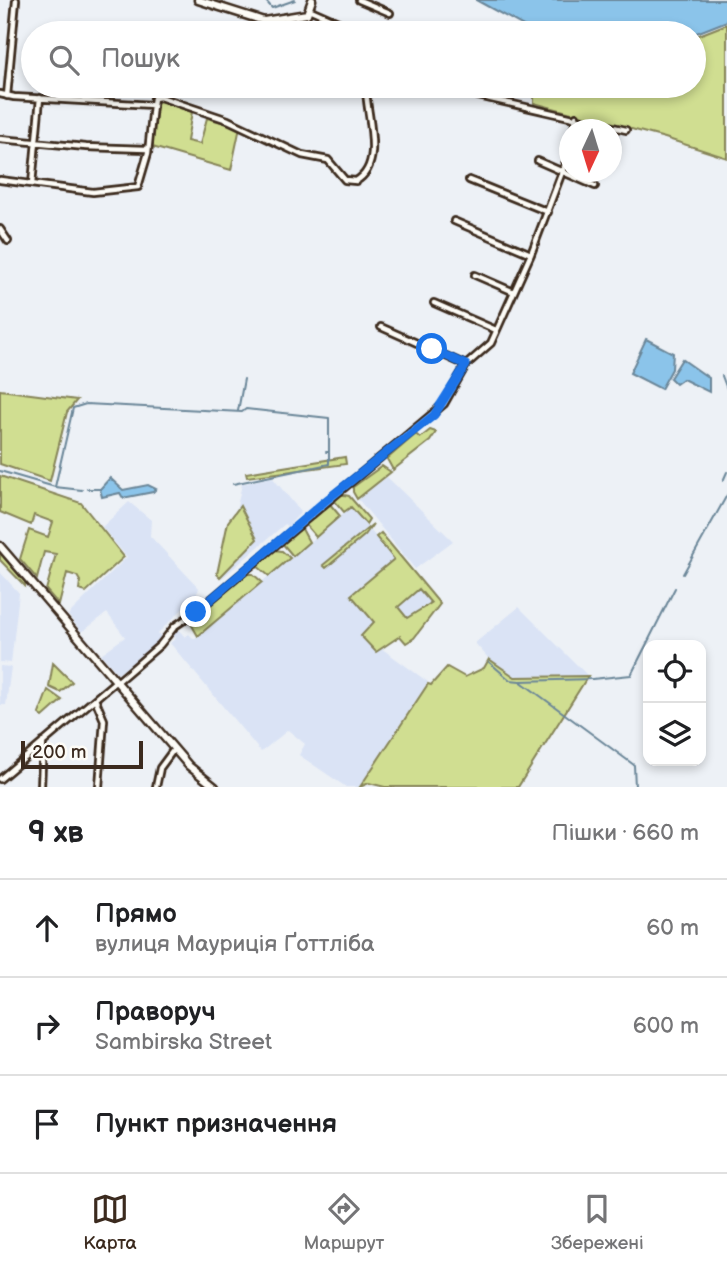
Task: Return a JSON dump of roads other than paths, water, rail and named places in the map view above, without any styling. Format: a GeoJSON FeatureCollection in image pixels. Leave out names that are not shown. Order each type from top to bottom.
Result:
{"type":"FeatureCollection","features":[{"type":"Feature","properties":{"kind":"main road"},"geometry":{"type":"LineString","coordinates":[[198,0],[265,21]]}},
{"type":"Feature","properties":{"kind":"main road"},"geometry":{"type":"LineString","coordinates":[[274,21],[299,17],[311,10],[312,0]]}},
{"type":"Feature","properties":{"kind":"main road"},"geometry":{"type":"LineString","coordinates":[[0,546],[189,766],[215,787]]}},
{"type":"Feature","properties":{"kind":"street"},"geometry":{"type":"LineString","coordinates":[[7,96],[16,0]]}},
{"type":"Feature","properties":{"kind":"street"},"geometry":{"type":"LineString","coordinates":[[359,0],[390,13]]}},
{"type":"Feature","properties":{"kind":"street"},"geometry":{"type":"LineString","coordinates":[[311,10],[336,21]]}},
{"type":"Feature","properties":{"kind":"street"},"geometry":{"type":"LineString","coordinates":[[0,94],[21,96]]}},
{"type":"Feature","properties":{"kind":"street"},"geometry":{"type":"LineString","coordinates":[[32,184],[40,98]]}},
{"type":"Feature","properties":{"kind":"street"},"geometry":{"type":"LineString","coordinates":[[56,98],[153,104]]}},
{"type":"Feature","properties":{"kind":"street"},"geometry":{"type":"LineString","coordinates":[[0,180],[93,192],[138,187],[142,180],[154,98]]}},
{"type":"Feature","properties":{"kind":"street"},"geometry":{"type":"LineString","coordinates":[[163,98],[228,120],[302,155],[328,160],[345,180],[356,181],[366,171],[371,148],[367,98]]}},
{"type":"Feature","properties":{"kind":"street"},"geometry":{"type":"LineString","coordinates":[[488,98],[576,116],[626,130]]}},
{"type":"Feature","properties":{"kind":"street"},"geometry":{"type":"LineString","coordinates":[[0,139],[146,149]]}},
{"type":"Feature","properties":{"kind":"street"},"geometry":{"type":"LineString","coordinates":[[538,161],[559,170]]}},
{"type":"Feature","properties":{"kind":"street"},"geometry":{"type":"LineString","coordinates":[[469,180],[548,212]]}},
{"type":"Feature","properties":{"kind":"street"},"geometry":{"type":"LineString","coordinates":[[0,779],[160,645],[175,626],[196,612],[324,502],[434,415],[466,365],[491,343],[560,182]]}},
{"type":"Feature","properties":{"kind":"street"},"geometry":{"type":"LineString","coordinates":[[586,182],[595,186]]}},
{"type":"Feature","properties":{"kind":"street"},"geometry":{"type":"LineString","coordinates":[[454,220],[531,254]]}},
{"type":"Feature","properties":{"kind":"street"},"geometry":{"type":"LineString","coordinates":[[0,229],[8,241]]}},
{"type":"Feature","properties":{"kind":"street"},"geometry":{"type":"LineString","coordinates":[[475,275],[514,292]]}},
{"type":"Feature","properties":{"kind":"street"},"geometry":{"type":"LineString","coordinates":[[433,303],[496,330]]}},
{"type":"Feature","properties":{"kind":"street"},"geometry":{"type":"LineString","coordinates":[[381,327],[466,365]]}},
{"type":"Feature","properties":{"kind":"street"},"geometry":{"type":"LineString","coordinates":[[95,699],[104,720],[99,787]]}},
{"type":"Feature","properties":{"kind":"street"},"geometry":{"type":"LineString","coordinates":[[41,787],[43,742]]}},
{"type":"Feature","properties":{"kind":"street"},"geometry":{"type":"LineString","coordinates":[[156,787],[160,768],[174,749]]}},
{"type":"Feature","properties":{"kind":"water"},"geometry":{"type":"Polygon","coordinates":[[[476,0],[727,0],[727,21],[706,29],[706,21],[514,21],[476,0]]]}},
{"type":"Feature","properties":{"kind":"water"},"geometry":{"type":"Polygon","coordinates":[[[646,339],[673,353],[672,369],[661,389],[630,373],[646,339]]]}},
{"type":"Feature","properties":{"kind":"water"},"geometry":{"type":"Polygon","coordinates":[[[682,359],[709,378],[709,392],[683,379],[676,384],[670,378],[682,359]]]}},
{"type":"Feature","properties":{"kind":"water"},"geometry":{"type":"Polygon","coordinates":[[[110,478],[123,490],[148,485],[156,489],[153,492],[123,498],[120,493],[102,497],[100,489],[110,478]]]}},
{"type":"Feature","properties":{"kind":"waterway"},"geometry":{"type":"LineString","coordinates":[[265,0],[272,8],[295,0]]}},
{"type":"Feature","properties":{"kind":"waterway"},"geometry":{"type":"LineString","coordinates":[[722,376],[727,389]]}},
{"type":"Feature","properties":{"kind":"waterway"},"geometry":{"type":"LineString","coordinates":[[238,411],[244,379]]}},
{"type":"Feature","properties":{"kind":"waterway"},"geometry":{"type":"LineString","coordinates":[[0,471],[55,487],[73,408],[86,404],[242,412],[246,409],[329,418],[329,452],[326,452]]}},
{"type":"Feature","properties":{"kind":"waterway"},"geometry":{"type":"LineString","coordinates":[[233,484],[329,464],[329,453]]}},
{"type":"Feature","properties":{"kind":"waterway"},"geometry":{"type":"LineString","coordinates":[[723,481],[727,472]]}},
{"type":"Feature","properties":{"kind":"waterway"},"geometry":{"type":"LineString","coordinates":[[55,487],[82,490]]}},
{"type":"Feature","properties":{"kind":"waterway"},"geometry":{"type":"LineString","coordinates":[[87,489],[100,489]]}},
{"type":"Feature","properties":{"kind":"waterway"},"geometry":{"type":"LineString","coordinates":[[683,574],[727,495]]}},
{"type":"Feature","properties":{"kind":"waterway"},"geometry":{"type":"LineString","coordinates":[[520,681],[631,675],[675,588]]}},
{"type":"Feature","properties":{"kind":"waterway"},"geometry":{"type":"LineString","coordinates":[[489,662],[510,680],[520,681],[634,765],[635,787]]}}]}
